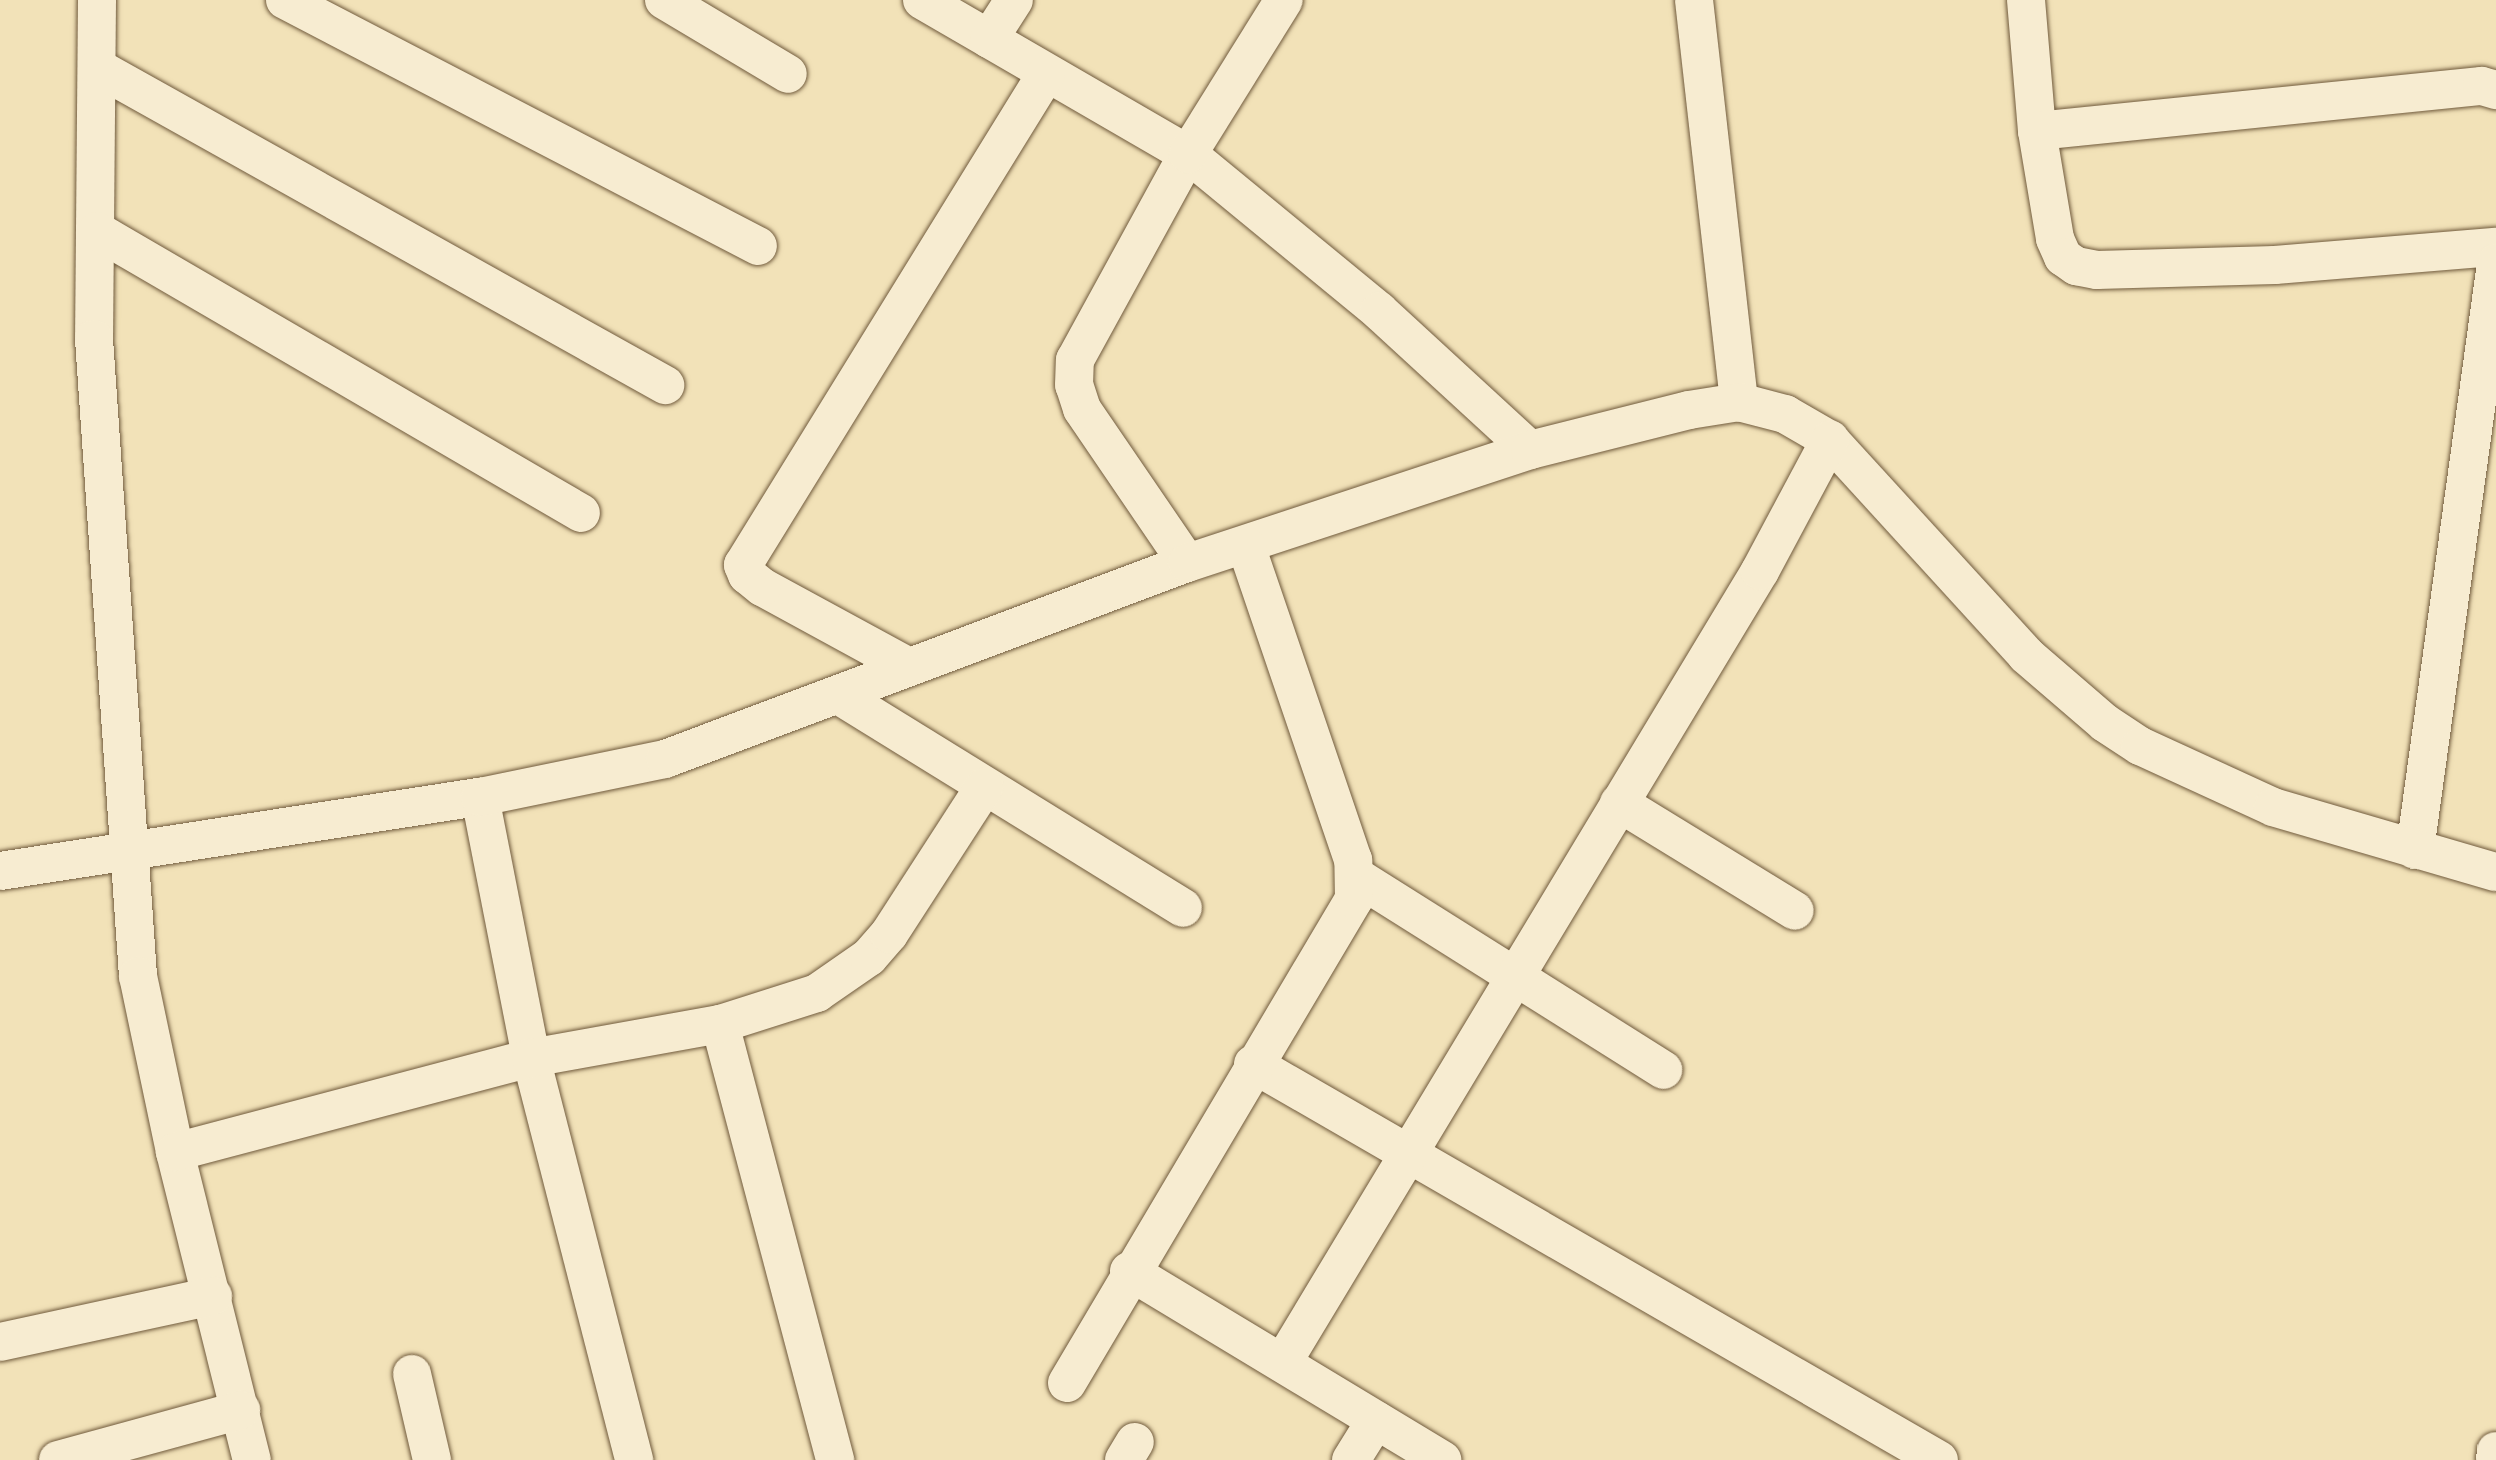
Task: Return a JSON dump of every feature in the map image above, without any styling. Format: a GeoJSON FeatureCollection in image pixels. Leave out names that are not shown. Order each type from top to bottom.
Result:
{"type":"FeatureCollection","features":[{"type":"Feature","properties":{"kind":"street"},"geometry":{"type":"LineString","coordinates":[[96,0],[98,68],[94,339],[127,852],[138,976],[175,1152],[252,1460]]}},
{"type":"Feature","properties":{"kind":"street"},"geometry":{"type":"LineString","coordinates":[[285,0],[758,246]]}},
{"type":"Feature","properties":{"kind":"street"},"geometry":{"type":"LineString","coordinates":[[664,0],[788,74]]}},
{"type":"Feature","properties":{"kind":"street"},"geometry":{"type":"LineString","coordinates":[[922,0],[1188,154],[1289,233],[1530,450]]}},
{"type":"Feature","properties":{"kind":"street"},"geometry":{"type":"LineString","coordinates":[[989,39],[1014,0]]}},
{"type":"Feature","properties":{"kind":"street"},"geometry":{"type":"LineString","coordinates":[[1188,563],[1082,409],[1074,385],[1075,360],[1085,334],[1188,154],[1284,0]]}},
{"type":"Feature","properties":{"kind":"street"},"geometry":{"type":"LineString","coordinates":[[1694,0],[1739,402]]}},
{"type":"Feature","properties":{"kind":"street"},"geometry":{"type":"LineString","coordinates":[[2026,0],[2037,131],[2055,239],[2063,257],[2076,266],[2097,270],[2275,265],[2496,247]]}},
{"type":"Feature","properties":{"kind":"street"},"geometry":{"type":"LineString","coordinates":[[98,68],[665,385]]}},
{"type":"Feature","properties":{"kind":"street"},"geometry":{"type":"LineString","coordinates":[[909,667],[762,587],[747,575],[743,565],[1046,74]]}},
{"type":"Feature","properties":{"kind":"street"},"geometry":{"type":"LineString","coordinates":[[2037,131],[2482,86],[2496,90]]}},
{"type":"Feature","properties":{"kind":"street"},"geometry":{"type":"LineString","coordinates":[[97,231],[581,513]]}},
{"type":"Feature","properties":{"kind":"street"},"geometry":{"type":"LineString","coordinates":[[2415,850],[2496,263]]}},
{"type":"Feature","properties":{"kind":"street"},"geometry":{"type":"LineString","coordinates":[[0,871],[480,797],[665,759],[1188,563],[1530,450],[1689,410],[1739,402],[1785,414],[1830,440],[2026,655],[2105,723],[2220,786],[2273,807],[2496,872]]}},
{"type":"Feature","properties":{"kind":"street"},"geometry":{"type":"LineString","coordinates":[[1283,1362],[1760,571],[1830,440]]}},
{"type":"Feature","properties":{"kind":"street"},"geometry":{"type":"LineString","coordinates":[[1067,1383],[1129,1271],[1354,899],[1357,877],[1246,545]]}},
{"type":"Feature","properties":{"kind":"street"},"geometry":{"type":"LineString","coordinates":[[840,695],[984,787],[1183,908]]}},
{"type":"Feature","properties":{"kind":"street"},"geometry":{"type":"LineString","coordinates":[[175,1152],[531,1058],[720,1024],[817,993],[869,957],[984,787]]}},
{"type":"Feature","properties":{"kind":"street"},"geometry":{"type":"LineString","coordinates":[[480,797],[531,1058],[634,1460]]}},
{"type":"Feature","properties":{"kind":"street"},"geometry":{"type":"LineString","coordinates":[[1619,803],[1795,911]]}},
{"type":"Feature","properties":{"kind":"street"},"geometry":{"type":"LineString","coordinates":[[1357,877],[1663,1070]]}},
{"type":"Feature","properties":{"kind":"street"},"geometry":{"type":"LineString","coordinates":[[720,1024],[835,1460]]}},
{"type":"Feature","properties":{"kind":"street"},"geometry":{"type":"LineString","coordinates":[[1253,1064],[1939,1460]]}},
{"type":"Feature","properties":{"kind":"street"},"geometry":{"type":"LineString","coordinates":[[1129,1271],[1441,1460]]}},
{"type":"Feature","properties":{"kind":"street"},"geometry":{"type":"LineString","coordinates":[[0,1342],[213,1296]]}},
{"type":"Feature","properties":{"kind":"street"},"geometry":{"type":"LineString","coordinates":[[412,1374],[432,1460]]}},
{"type":"Feature","properties":{"kind":"street"},"geometry":{"type":"LineString","coordinates":[[58,1460],[241,1410]]}},
{"type":"Feature","properties":{"kind":"street"},"geometry":{"type":"LineString","coordinates":[[1351,1460],[1376,1420]]}},
{"type":"Feature","properties":{"kind":"street"},"geometry":{"type":"LineString","coordinates":[[2495,1460],[2496,1451]]}}]}
